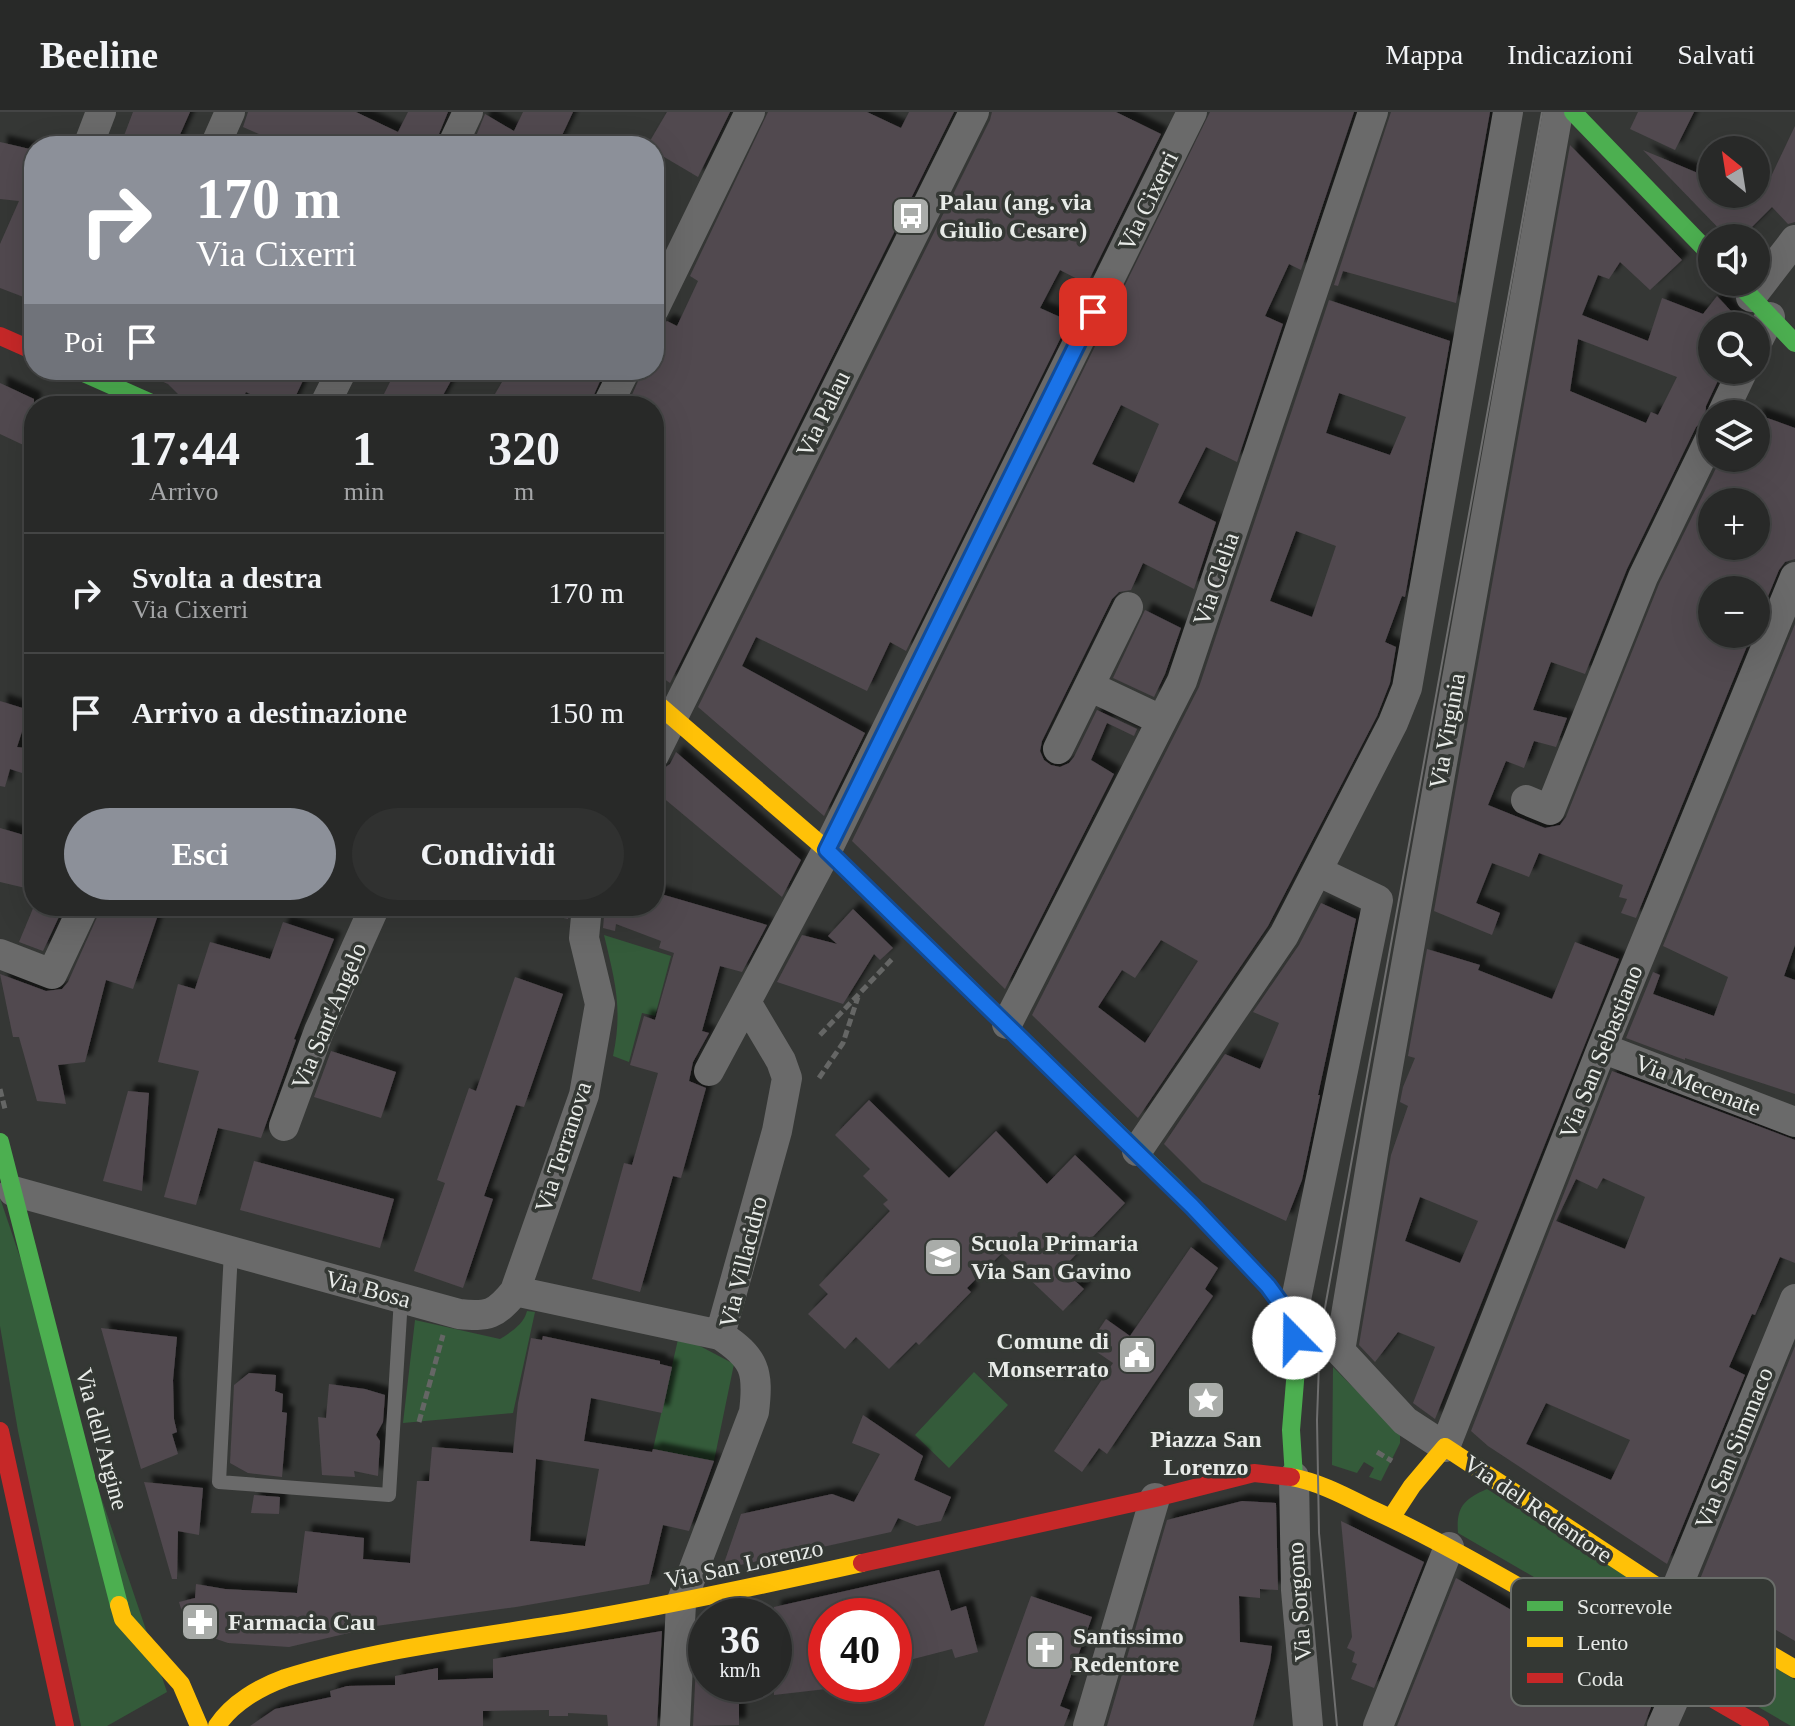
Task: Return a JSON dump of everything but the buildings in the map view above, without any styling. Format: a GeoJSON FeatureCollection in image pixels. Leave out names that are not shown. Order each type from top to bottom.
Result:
{"type":"FeatureCollection","features":[{"type":"Feature","properties":{"kind":"street"},"geometry":{"type":"LineString","coordinates":[[92,136],[101,112]]}},
{"type":"Feature","properties":{"kind":"street"},"geometry":{"type":"LineString","coordinates":[[219,136],[230,112]]}},
{"type":"Feature","properties":{"kind":"street"},"geometry":{"type":"LineString","coordinates":[[457,136],[468,112]]}},
{"type":"Feature","properties":{"kind":"street"},"geometry":{"type":"LineString","coordinates":[[664,288],[750,112]]}},
{"type":"Feature","properties":{"kind":"street","name":"Via Palau"},"geometry":{"type":"LineString","coordinates":[[664,706],[974,112]]}},
{"type":"Feature","properties":{"kind":"street","name":"Via Cixerri"},"geometry":{"type":"LineString","coordinates":[[827,850],[1192,112]]}},
{"type":"Feature","properties":{"kind":"street","name":"Via Clelia"},"geometry":{"type":"LineString","coordinates":[[1007,1024],[1182,681],[1373,112]]}},
{"type":"Feature","properties":{"kind":"street","name":"Via Virginia"},"geometry":{"type":"LineString","coordinates":[[1137,1151],[1284,935],[1393,723],[1407,688],[1508,112]]}},
{"type":"Feature","properties":{"kind":"street","name":"Via Virginia"},"geometry":{"type":"LineString","coordinates":[[1340,1351],[1558,112]]}},
{"type":"Feature","properties":{"kind":"street"},"geometry":{"type":"LineString","coordinates":[[1590,119],[1698,240]]}},
{"type":"Feature","properties":{"kind":"street"},"geometry":{"type":"LineString","coordinates":[[1795,240],[1753,299],[1795,343]]}},
{"type":"Feature","properties":{"kind":"street"},"geometry":{"type":"LineString","coordinates":[[0,336],[24,347]]}},
{"type":"Feature","properties":{"kind":"street"},"geometry":{"type":"LineString","coordinates":[[100,380],[136,396]]}},
{"type":"Feature","properties":{"kind":"street"},"geometry":{"type":"LineString","coordinates":[[1526,800],[1550,810],[1643,577],[1698,464]]}},
{"type":"Feature","properties":{"kind":"street","name":"Via San Sebastiano"},"geometry":{"type":"LineString","coordinates":[[1391,1518],[1412,1486],[1445,1447],[1602,1048],[1795,577]]}},
{"type":"Feature","properties":{"kind":"street"},"geometry":{"type":"LineString","coordinates":[[1058,749],[1128,607]]}},
{"type":"Feature","properties":{"kind":"street"},"geometry":{"type":"LineString","coordinates":[[1089,686],[1161,720]]}},
{"type":"Feature","properties":{"kind":"street"},"geometry":{"type":"LineString","coordinates":[[664,709],[827,850],[1007,1024],[1137,1151],[1268,1286],[1292,1319]]}},
{"type":"Feature","properties":{"kind":"street"},"geometry":{"type":"LineString","coordinates":[[709,1071],[827,850]]}},
{"type":"Feature","properties":{"kind":"street"},"geometry":{"type":"LineString","coordinates":[[1317,871],[1378,900],[1292,1319],[1297,1357],[1291,1430],[1294,1477],[1317,1483],[1391,1518],[1511,1583]]}},
{"type":"Feature","properties":{"kind":"street"},"geometry":{"type":"LineString","coordinates":[[0,954],[52,974],[79,916]]}},
{"type":"Feature","properties":{"kind":"street","name":"Via Sant'Angelo"},"geometry":{"type":"LineString","coordinates":[[284,1126],[319,1031],[371,916]]}},
{"type":"Feature","properties":{"kind":"street","name":"Via Terranova"},"geometry":{"type":"LineString","coordinates":[[515,1291],[584,1095],[600,1004],[584,938],[586,916]]}},
{"type":"Feature","properties":{"kind":"street","name":"Via Villacidro"},"geometry":{"type":"LineString","coordinates":[[675,1726],[681,1603],[754,1412],[758,1382],[744,1351],[720,1335],[777,1131],[787,1078],[781,1061],[746,1002]]}},
{"type":"Feature","properties":{"kind":"street","name":"Via Mecenate"},"geometry":{"type":"LineString","coordinates":[[1602,1048],[1795,1122]]}},
{"type":"Feature","properties":{"kind":"street","name":"Via dell'Argine"},"geometry":{"type":"LineString","coordinates":[[0,1142],[123,1619],[181,1684],[199,1726]]}},
{"type":"Feature","properties":{"kind":"street","name":"Via Bosa"},"geometry":{"type":"LineString","coordinates":[[13,1191],[449,1311],[483,1316],[502,1307],[515,1291]]}},
{"type":"Feature","properties":{"kind":"street"},"geometry":{"type":"LineString","coordinates":[[515,1291],[720,1335]]}},
{"type":"Feature","properties":{"kind":"street","name":"Via San Simmaco"},"geometry":{"type":"LineString","coordinates":[[1681,1578],[1795,1299]]}},
{"type":"Feature","properties":{"kind":"street","name":"Via del Redentore"},"geometry":{"type":"LineString","coordinates":[[1340,1351],[1405,1421],[1644,1578]]}},
{"type":"Feature","properties":{"kind":"street"},"geometry":{"type":"LineString","coordinates":[[0,1431],[65,1726]]}},
{"type":"Feature","properties":{"kind":"street","name":"Via San Lorenzo"},"geometry":{"type":"LineString","coordinates":[[217,1726],[223,1717],[252,1693],[283,1679],[367,1656],[681,1603],[1155,1498],[1254,1473],[1294,1477]]}},
{"type":"Feature","properties":{"kind":"street","name":"Via Sorgono"},"geometry":{"type":"LineString","coordinates":[[1294,1477],[1296,1590],[1308,1726]]}},
{"type":"Feature","properties":{"kind":"street"},"geometry":{"type":"LineString","coordinates":[[1088,1726],[1155,1498]]}},
{"type":"Feature","properties":{"kind":"street"},"geometry":{"type":"LineString","coordinates":[[1378,1726],[1449,1547]]}},
{"type":"Feature","properties":{"kind":"street","name":"Via del Redentore"},"geometry":{"type":"LineString","coordinates":[[1775,1657],[1795,1669]]}},
{"type":"Feature","properties":{"kind":"street"},"geometry":{"type":"LineString","coordinates":[[1662,1726],[1671,1706]]}},
{"type":"Feature","properties":{"kind":"street"},"geometry":{"type":"LineString","coordinates":[[1725,1706],[1760,1726]]}},
{"type":"Feature","properties":{"kind":"lane"},"geometry":{"type":"LineString","coordinates":[[231,1251],[219,1482],[389,1495],[401,1298]]}},
{"type":"Feature","properties":{"kind":"path"},"geometry":{"type":"LineString","coordinates":[[820,1035],[915,935]]}},
{"type":"Feature","properties":{"kind":"path"},"geometry":{"type":"LineString","coordinates":[[819,1078],[843,1043],[859,994]]}},
{"type":"Feature","properties":{"kind":"path"},"geometry":{"type":"LineString","coordinates":[[419,1422],[449,1311]]}},
{"type":"Feature","properties":{"kind":"path"},"geometry":{"type":"LineString","coordinates":[[1377,1452],[1392,1461]]}},
{"type":"Feature","properties":{"kind":"green space"},"geometry":{"type":"Polygon","coordinates":[[[604,935],[671,956],[655,1016],[642,1013],[629,1062],[613,1056],[617,1009],[604,935]]]}},
{"type":"Feature","properties":{"kind":"green space"},"geometry":{"type":"Polygon","coordinates":[[[0,1198],[167,1692],[107,1726],[81,1726],[18,1431],[0,1326],[0,1198]]]}},
{"type":"Feature","properties":{"kind":"green space"},"geometry":{"type":"Polygon","coordinates":[[[527,1311],[535,1312],[513,1413],[403,1423],[415,1320],[500,1339],[520,1324],[527,1311]]]}},
{"type":"Feature","properties":{"kind":"green space"},"geometry":{"type":"Polygon","coordinates":[[[679,1335],[734,1364],[714,1461],[653,1449],[679,1335]]]}},
{"type":"Feature","properties":{"kind":"green space"},"geometry":{"type":"Polygon","coordinates":[[[1333,1367],[1400,1434],[1400,1443],[1381,1481],[1369,1477],[1374,1468],[1364,1462],[1357,1473],[1332,1465],[1333,1367]]]}},
{"type":"Feature","properties":{"kind":"green space"},"geometry":{"type":"Polygon","coordinates":[[[974,1372],[1008,1405],[949,1468],[915,1435],[974,1372]]]}},
{"type":"Feature","properties":{"kind":"green space"},"geometry":{"type":"Polygon","coordinates":[[[1487,1489],[1631,1578],[1536,1578],[1458,1533],[1460,1510],[1472,1496],[1487,1489]]]}},
{"type":"Feature","properties":{"kind":"green space"},"geometry":{"type":"Polygon","coordinates":[[[1775,1668],[1795,1680],[1795,1726],[1756,1706],[1775,1706],[1775,1668]]]}},
{"type":"Feature","properties":{"kind":"tram line"},"geometry":{"type":"LineString","coordinates":[[1337,1726],[1319,1533],[1317,1420],[1320,1335],[1542,112]]}},
{"type":"Feature","properties":{"kind":"traffic: fast"},"geometry":{"type":"LineString","coordinates":[[1573,112],[1698,241]]}},
{"type":"Feature","properties":{"kind":"traffic: fast"},"geometry":{"type":"LineString","coordinates":[[1750,296],[1795,343]]}},
{"type":"Feature","properties":{"kind":"traffic: fast"},"geometry":{"type":"LineString","coordinates":[[100,380],[136,396]]}},
{"type":"Feature","properties":{"kind":"traffic: fast"},"geometry":{"type":"LineString","coordinates":[[1000,1018],[1173,1186],[1268,1286],[1292,1319],[1297,1357],[1291,1430],[1294,1477]]}},
{"type":"Feature","properties":{"kind":"traffic: fast"},"geometry":{"type":"LineString","coordinates":[[0,1142],[119,1605]]}},
{"type":"Feature","properties":{"kind":"traffic: slow"},"geometry":{"type":"LineString","coordinates":[[664,710],[827,850],[1000,1018]]}},
{"type":"Feature","properties":{"kind":"traffic: slow"},"geometry":{"type":"LineString","coordinates":[[1391,1518],[1412,1486],[1445,1447],[1644,1578]]}},
{"type":"Feature","properties":{"kind":"traffic: slow"},"geometry":{"type":"LineString","coordinates":[[1291,1477],[1332,1490],[1397,1521],[1511,1582]]}},
{"type":"Feature","properties":{"kind":"traffic: slow"},"geometry":{"type":"LineString","coordinates":[[217,1726],[230,1710],[266,1686],[354,1659],[640,1610],[862,1563]]}},
{"type":"Feature","properties":{"kind":"traffic: slow"},"geometry":{"type":"LineString","coordinates":[[119,1605],[123,1619],[181,1684],[199,1726]]}},
{"type":"Feature","properties":{"kind":"traffic: slow"},"geometry":{"type":"LineString","coordinates":[[1775,1657],[1795,1669]]}},
{"type":"Feature","properties":{"kind":"traffic: jam"},"geometry":{"type":"LineString","coordinates":[[0,336],[24,347]]}},
{"type":"Feature","properties":{"kind":"traffic: jam"},"geometry":{"type":"LineString","coordinates":[[0,1431],[65,1726]]}},
{"type":"Feature","properties":{"kind":"traffic: jam"},"geometry":{"type":"LineString","coordinates":[[862,1563],[1254,1473],[1291,1477]]}},
{"type":"Feature","properties":{"kind":"traffic: jam"},"geometry":{"type":"LineString","coordinates":[[1725,1706],[1760,1726]]}},
{"type":"Feature","properties":{"kind":"place","name":"Palau (ang. via Giulio Cesare)"},"geometry":{"type":"Point","coordinates":[911,216]}},
{"type":"Feature","properties":{"kind":"place","name":"Scuola Primaria Via San Gavino"},"geometry":{"type":"Point","coordinates":[943,1257]}},
{"type":"Feature","properties":{"kind":"place","name":"Comune di Monserrato"},"geometry":{"type":"Point","coordinates":[1137,1355]}},
{"type":"Feature","properties":{"kind":"place","name":"Piazza San Lorenzo"},"geometry":{"type":"Point","coordinates":[1206,1400]}},
{"type":"Feature","properties":{"kind":"place","name":"Farmacia Cau"},"geometry":{"type":"Point","coordinates":[200,1622]}},
{"type":"Feature","properties":{"kind":"place","name":"Santissimo Redentore"},"geometry":{"type":"Point","coordinates":[1045,1650]}},
{"type":"Feature","properties":{"kind":"route"},"geometry":{"type":"LineString","coordinates":[[1093,312],[827,850],[1173,1186],[1268,1286],[1292,1319],[1294,1338]]}}]}
